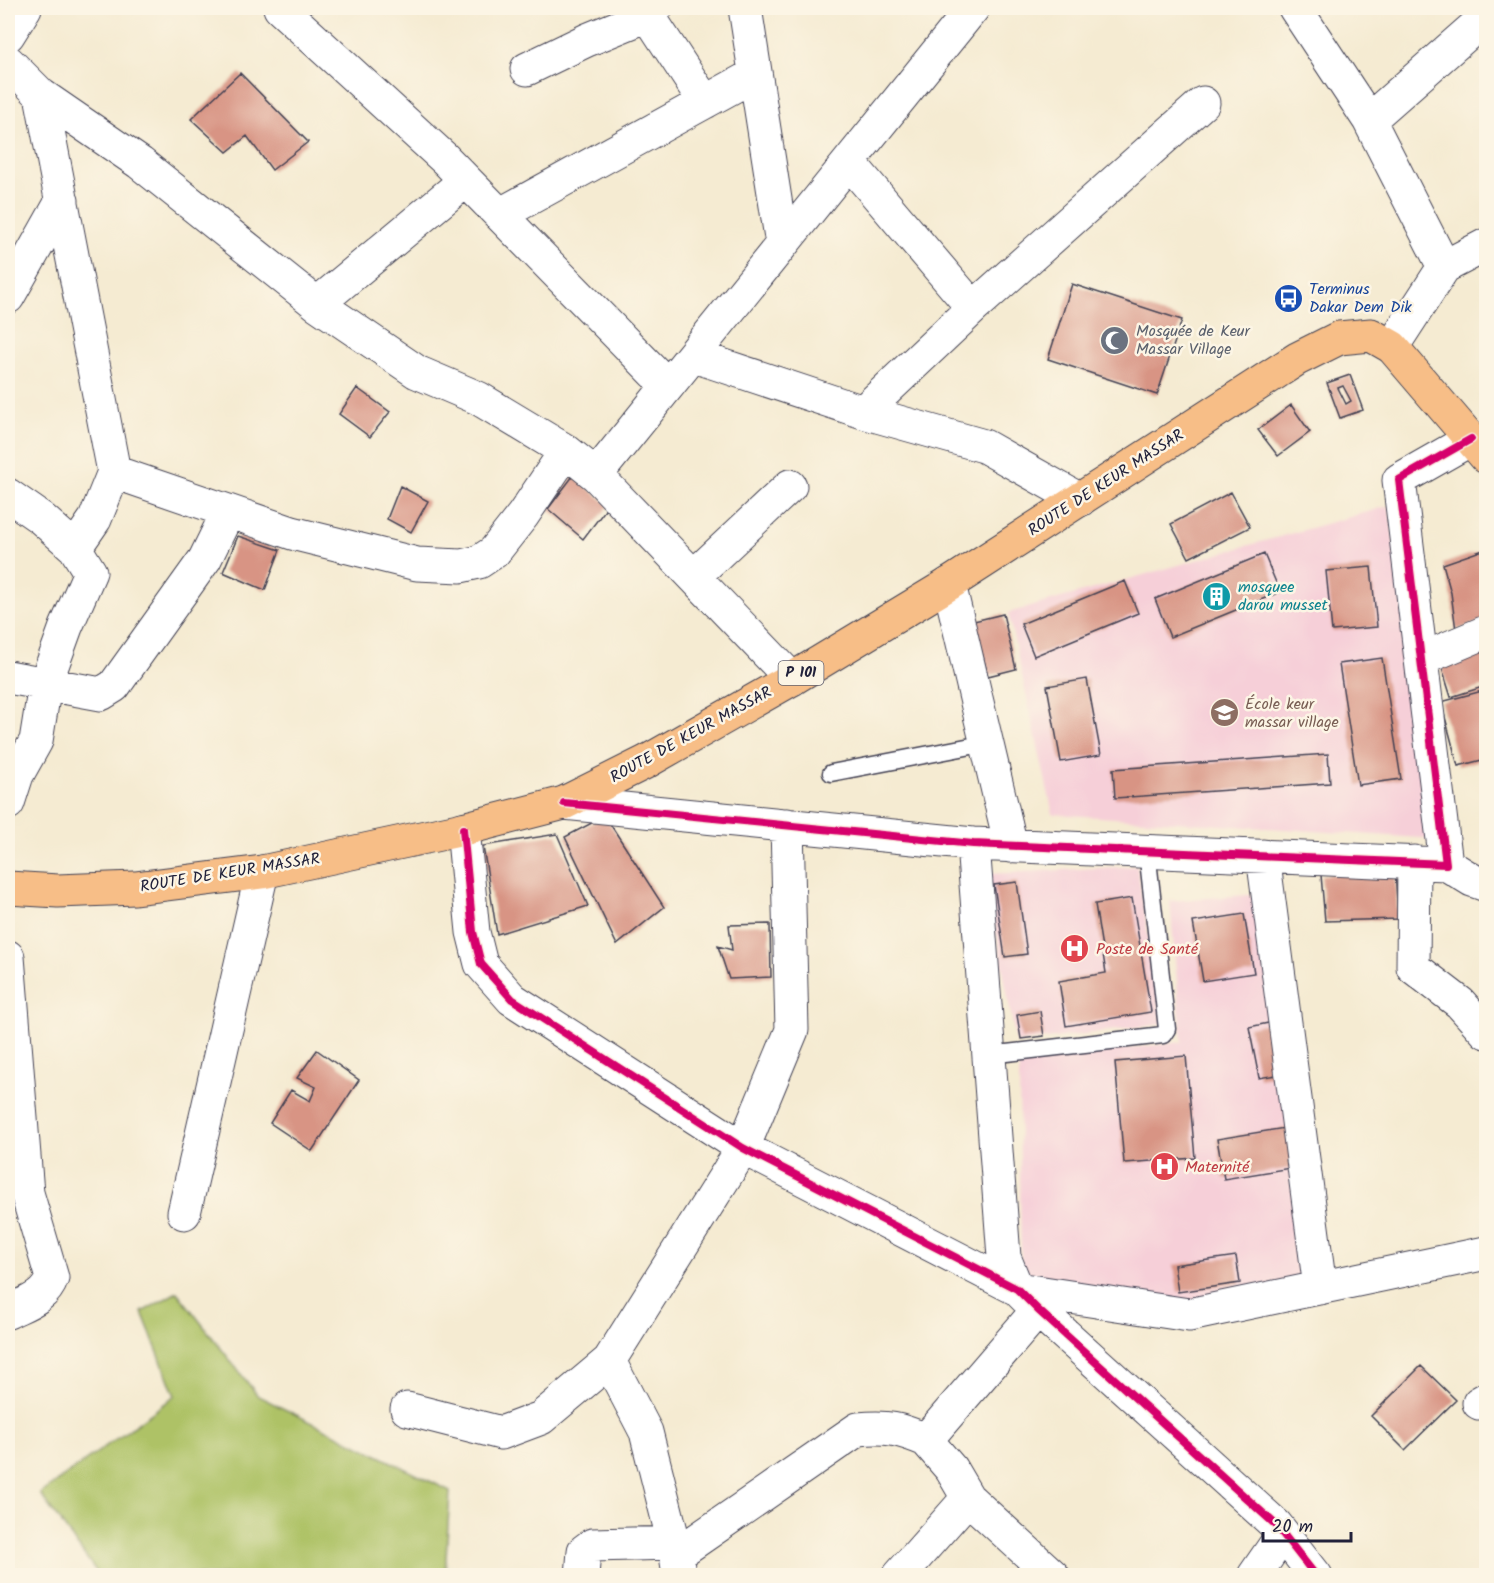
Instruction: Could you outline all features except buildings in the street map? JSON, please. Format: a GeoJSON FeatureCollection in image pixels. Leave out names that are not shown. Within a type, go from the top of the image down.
{"type":"FeatureCollection","features":[{"type":"Feature","properties":{"kind":"main road","name":"ROUTE DE KEUR MASSAR"},"geometry":{"type":"LineString","coordinates":[[8,888],[58,891],[135,888],[262,872],[463,829],[564,803],[646,762],[792,679],[950,584],[1297,359],[1339,338],[1371,335],[1392,347],[1479,448]]}},
{"type":"Feature","properties":{"kind":"street"},"geometry":{"type":"LineString","coordinates":[[8,35],[25,8]]}},
{"type":"Feature","properties":{"kind":"street"},"geometry":{"type":"LineString","coordinates":[[745,8],[782,244]]}},
{"type":"Feature","properties":{"kind":"street"},"geometry":{"type":"LineString","coordinates":[[596,475],[973,8]]}},
{"type":"Feature","properties":{"kind":"street"},"geometry":{"type":"LineString","coordinates":[[1295,8],[1369,120],[1444,267]]}},
{"type":"Feature","properties":{"kind":"street"},"geometry":{"type":"LineString","coordinates":[[527,69],[652,11],[705,102]]}},
{"type":"Feature","properties":{"kind":"street"},"geometry":{"type":"LineString","coordinates":[[298,12],[445,159],[465,182],[501,214],[668,386]]}},
{"type":"Feature","properties":{"kind":"street"},"geometry":{"type":"LineString","coordinates":[[1369,120],[1486,17]]}},
{"type":"Feature","properties":{"kind":"street"},"geometry":{"type":"LineString","coordinates":[[8,62],[41,95],[140,163],[317,304],[417,372],[478,398],[566,451],[596,475],[792,679]]}},
{"type":"Feature","properties":{"kind":"street"},"geometry":{"type":"LineString","coordinates":[[501,214],[754,75]]}},
{"type":"Feature","properties":{"kind":"street"},"geometry":{"type":"LineString","coordinates":[[41,95],[114,472],[95,519],[75,548]]}},
{"type":"Feature","properties":{"kind":"street"},"geometry":{"type":"LineString","coordinates":[[863,412],[973,308],[1203,103]]}},
{"type":"Feature","properties":{"kind":"street"},"geometry":{"type":"LineString","coordinates":[[849,162],[973,308]]}},
{"type":"Feature","properties":{"kind":"street"},"geometry":{"type":"LineString","coordinates":[[317,304],[465,182]]}},
{"type":"Feature","properties":{"kind":"street"},"geometry":{"type":"LineString","coordinates":[[8,297],[62,201]]}},
{"type":"Feature","properties":{"kind":"street"},"geometry":{"type":"LineString","coordinates":[[1392,347],[1444,267],[1486,245]]}},
{"type":"Feature","properties":{"kind":"street"},"geometry":{"type":"LineString","coordinates":[[694,356],[863,412],[984,446],[1080,500]]}},
{"type":"Feature","properties":{"kind":"street"},"geometry":{"type":"LineString","coordinates":[[1446,864],[1399,480],[1479,448]]}},
{"type":"Feature","properties":{"kind":"street"},"geometry":{"type":"LineString","coordinates":[[114,472],[292,533],[417,564],[461,566],[479,562],[494,552],[523,515],[566,451]]}},
{"type":"Feature","properties":{"kind":"street"},"geometry":{"type":"LineString","coordinates":[[694,576],[790,486]]}},
{"type":"Feature","properties":{"kind":"street"},"geometry":{"type":"LineString","coordinates":[[8,495],[41,518],[75,548],[90,572],[66,627],[45,685],[36,741],[17,774],[8,803]]}},
{"type":"Feature","properties":{"kind":"street"},"geometry":{"type":"LineString","coordinates":[[8,677],[101,694],[114,686],[205,559],[228,512]]}},
{"type":"Feature","properties":{"kind":"street"},"geometry":{"type":"LineString","coordinates":[[950,584],[1011,846]]}},
{"type":"Feature","properties":{"kind":"street"},"geometry":{"type":"LineString","coordinates":[[1422,659],[1486,632]]}},
{"type":"Feature","properties":{"kind":"street"},"geometry":{"type":"LineString","coordinates":[[564,803],[973,844],[1446,864],[1472,880],[1486,885]]}},
{"type":"Feature","properties":{"kind":"street"},"geometry":{"type":"LineString","coordinates":[[407,1409],[501,1433],[542,1418],[609,1361],[743,1148],[792,1030],[787,825]]}},
{"type":"Feature","properties":{"kind":"street"},"geometry":{"type":"LineString","coordinates":[[463,829],[473,932],[481,964],[512,999],[743,1148],[1028,1300],[1276,1525],[1316,1575]]}},
{"type":"Feature","properties":{"kind":"street"},"geometry":{"type":"LineString","coordinates":[[973,844],[1004,1257],[1028,1300]]}},
{"type":"Feature","properties":{"kind":"street"},"geometry":{"type":"LineString","coordinates":[[1263,856],[1320,1288]]}},
{"type":"Feature","properties":{"kind":"street"},"geometry":{"type":"LineString","coordinates":[[1414,862],[1413,967],[1460,1003],[1486,1032]]}},
{"type":"Feature","properties":{"kind":"street"},"geometry":{"type":"LineString","coordinates":[[184,1213],[262,872]]}},
{"type":"Feature","properties":{"kind":"street"},"geometry":{"type":"LineString","coordinates":[[8,957],[27,1192],[52,1278],[49,1287],[43,1293],[8,1311]]}},
{"type":"Feature","properties":{"kind":"street"},"geometry":{"type":"LineString","coordinates":[[1028,1300],[1189,1315],[1486,1253]]}},
{"type":"Feature","properties":{"kind":"street"},"geometry":{"type":"LineString","coordinates":[[926,1440],[1028,1300]]}},
{"type":"Feature","properties":{"kind":"street"},"geometry":{"type":"LineString","coordinates":[[609,1361],[646,1432],[677,1557]]}},
{"type":"Feature","properties":{"kind":"street"},"geometry":{"type":"LineString","coordinates":[[582,1575],[584,1551],[592,1545],[677,1557],[858,1429],[878,1427],[896,1428],[926,1440],[951,1469],[968,1498],[1053,1575]]}},
{"type":"Feature","properties":{"kind":"street"},"geometry":{"type":"LineString","coordinates":[[899,1575],[968,1498]]}},
{"type":"Feature","properties":{"kind":"street"},"geometry":{"type":"LineString","coordinates":[[1254,1575],[1283,1534]]}},
{"type":"Feature","properties":{"kind":"lane"},"geometry":{"type":"LineString","coordinates":[[831,773],[987,743]]}},
{"type":"Feature","properties":{"kind":"lane"},"geometry":{"type":"LineString","coordinates":[[989,1055],[1163,1035],[1167,1029],[1147,851]]}},
{"type":"Feature","properties":{"kind":"shaded area","name":"École keur massar village"},"geometry":{"type":"Polygon","coordinates":[[[1389,506],[1435,839],[1053,814],[1008,613],[1389,506]]]}},
{"type":"Feature","properties":{"kind":"shaded area","name":"Poste de Santé"},"geometry":{"type":"Polygon","coordinates":[[[1137,866],[1163,1024],[1016,1043],[986,874],[1137,866]]]}},
{"type":"Feature","properties":{"kind":"shaded area","name":"Maternité"},"geometry":{"type":"Polygon","coordinates":[[[1262,894],[1329,1292],[1176,1304],[1021,1273],[1019,1061],[1182,1042],[1170,901],[1262,894]]]}},
{"type":"Feature","properties":{"kind":"green space"},"geometry":{"type":"Polygon","coordinates":[[[177,1292],[258,1396],[450,1491],[445,1575],[99,1575],[40,1494],[175,1396],[142,1312],[177,1292]]]}},
{"type":"Feature","properties":{"kind":"cycle path"},"geometry":{"type":"LineString","coordinates":[[564,803],[973,844],[1446,864],[1399,480],[1471,439]]}},
{"type":"Feature","properties":{"kind":"cycle path"},"geometry":{"type":"LineString","coordinates":[[463,829],[473,932],[481,964],[512,999],[743,1148],[1017,1289],[1276,1525],[1316,1576]]}},
{"type":"Feature","properties":{"kind":"place","name":"Terminus Dakar Dem Dik"},"geometry":{"type":"Point","coordinates":[1288,298]}},
{"type":"Feature","properties":{"kind":"place","name":"Mosquée de Keur Massar Village"},"geometry":{"type":"Point","coordinates":[1115,340]}},
{"type":"Feature","properties":{"kind":"place","name":"mosquee darou musset"},"geometry":{"type":"Point","coordinates":[1217,596]}},
{"type":"Feature","properties":{"kind":"place","name":"École keur massar village"},"geometry":{"type":"Point","coordinates":[1224,713]}},
{"type":"Feature","properties":{"kind":"place","name":"Poste de Santé"},"geometry":{"type":"Point","coordinates":[1075,949]}},
{"type":"Feature","properties":{"kind":"place","name":"Maternité"},"geometry":{"type":"Point","coordinates":[1164,1167]}}]}
